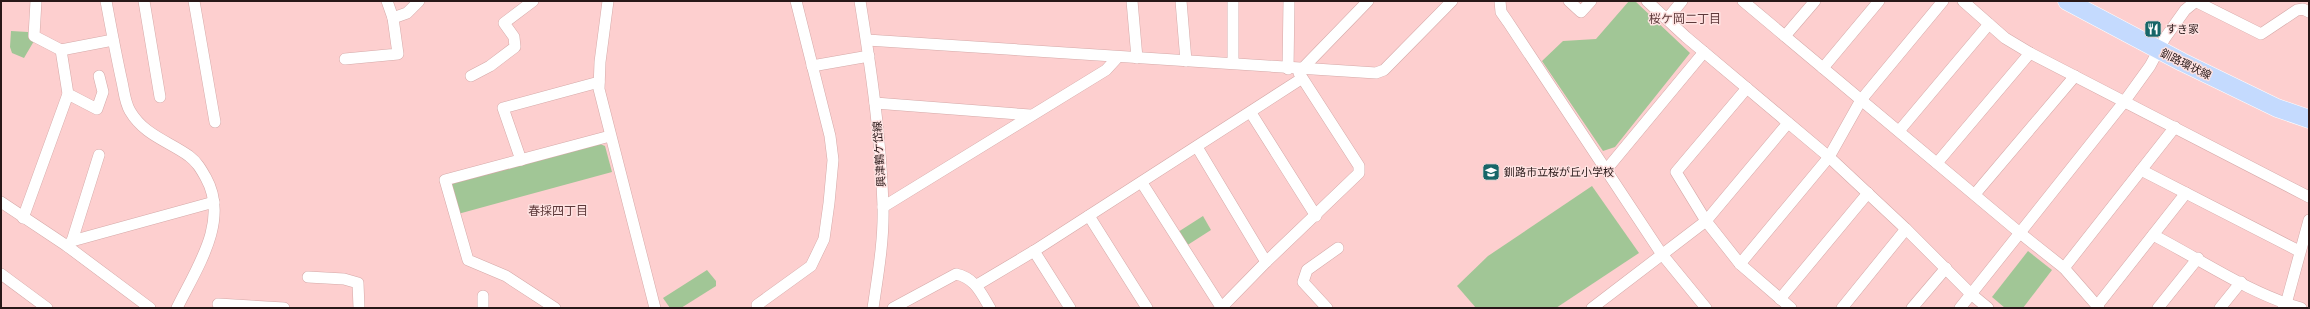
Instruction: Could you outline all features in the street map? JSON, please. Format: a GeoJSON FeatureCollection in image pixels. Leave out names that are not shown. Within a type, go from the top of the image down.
{"type":"FeatureCollection","features":[{"type":"Feature","properties":{"kind":"main road","name":"釧路環状線"},"geometry":{"type":"LineString","coordinates":[[2067,1],[2159,50],[2276,108],[2309,119]]}},
{"type":"Feature","properties":{"kind":"street"},"geometry":{"type":"LineString","coordinates":[[36,1],[34,36],[61,50],[113,40]]}},
{"type":"Feature","properties":{"kind":"street"},"geometry":{"type":"LineString","coordinates":[[106,1],[113,40],[129,110],[145,130],[189,156],[200,167],[208,183],[214,202],[215,214],[210,239],[177,308]]}},
{"type":"Feature","properties":{"kind":"street"},"geometry":{"type":"LineString","coordinates":[[144,1],[160,97]]}},
{"type":"Feature","properties":{"kind":"street"},"geometry":{"type":"LineString","coordinates":[[194,1],[215,122]]}},
{"type":"Feature","properties":{"kind":"street"},"geometry":{"type":"LineString","coordinates":[[345,59],[398,54],[393,18],[387,1]]}},
{"type":"Feature","properties":{"kind":"street"},"geometry":{"type":"LineString","coordinates":[[393,18],[407,13],[419,1]]}},
{"type":"Feature","properties":{"kind":"street"},"geometry":{"type":"LineString","coordinates":[[471,76],[490,66],[514,47],[514,37],[504,23],[533,1]]}},
{"type":"Feature","properties":{"kind":"street"},"geometry":{"type":"LineString","coordinates":[[608,1],[599,82],[610,136],[655,308]]}},
{"type":"Feature","properties":{"kind":"street"},"geometry":{"type":"LineString","coordinates":[[759,308],[757,306],[811,266],[824,238],[833,160],[827,120],[796,1]]}},
{"type":"Feature","properties":{"kind":"street","name":"興津鶴ケ岱線"},"geometry":{"type":"LineString","coordinates":[[860,1],[876,103],[883,207],[879,273],[873,308]]}},
{"type":"Feature","properties":{"kind":"street"},"geometry":{"type":"LineString","coordinates":[[1132,1],[1137,58]]}},
{"type":"Feature","properties":{"kind":"street"},"geometry":{"type":"LineString","coordinates":[[1182,1],[1186,61]]}},
{"type":"Feature","properties":{"kind":"street"},"geometry":{"type":"LineString","coordinates":[[1233,1],[1233,63]]}},
{"type":"Feature","properties":{"kind":"street"},"geometry":{"type":"LineString","coordinates":[[1142,183],[1221,308],[1266,262],[1316,216],[1359,173],[1359,166],[1297,72],[1289,6],[1299,1]]}},
{"type":"Feature","properties":{"kind":"street"},"geometry":{"type":"LineString","coordinates":[[977,285],[1034,251],[1251,113],[1297,72],[1368,1]]}},
{"type":"Feature","properties":{"kind":"street"},"geometry":{"type":"LineString","coordinates":[[867,40],[1117,58],[1233,63],[1297,72],[1376,74],[1384,70],[1452,1]]}},
{"type":"Feature","properties":{"kind":"street"},"geometry":{"type":"LineString","coordinates":[[1500,1],[1501,12],[1661,253],[1704,307]]}},
{"type":"Feature","properties":{"kind":"street"},"geometry":{"type":"LineString","coordinates":[[1569,1],[1580,12],[1591,1]]}},
{"type":"Feature","properties":{"kind":"street"},"geometry":{"type":"LineString","coordinates":[[1647,1],[1704,52],[1829,157],[1906,229],[1971,294],[1988,308]]}},
{"type":"Feature","properties":{"kind":"street"},"geometry":{"type":"LineString","coordinates":[[1667,19],[1682,1]]}},
{"type":"Feature","properties":{"kind":"street"},"geometry":{"type":"LineString","coordinates":[[1785,36],[1815,1]]}},
{"type":"Feature","properties":{"kind":"street"},"geometry":{"type":"LineString","coordinates":[[1823,68],[1879,1]]}},
{"type":"Feature","properties":{"kind":"street"},"geometry":{"type":"LineString","coordinates":[[1740,264],[1829,157],[1861,100],[1943,1]]}},
{"type":"Feature","properties":{"kind":"street"},"geometry":{"type":"LineString","coordinates":[[1963,1],[2005,38],[2030,53],[2309,197]]}},
{"type":"Feature","properties":{"kind":"street"},"geometry":{"type":"LineString","coordinates":[[1960,308],[2124,102],[2150,66],[2165,38],[2185,10],[2196,1],[2261,34],[2297,10],[2303,9],[2309,12]]}},
{"type":"Feature","properties":{"kind":"street"},"geometry":{"type":"LineString","coordinates":[[1746,2],[1861,100],[2064,268],[2098,307],[2186,193]]}},
{"type":"Feature","properties":{"kind":"street"},"geometry":{"type":"LineString","coordinates":[[1899,131],[1989,24]]}},
{"type":"Feature","properties":{"kind":"street"},"geometry":{"type":"LineString","coordinates":[[23,218],[68,94],[61,50]]}},
{"type":"Feature","properties":{"kind":"street"},"geometry":{"type":"LineString","coordinates":[[1606,170],[1704,52]]}},
{"type":"Feature","properties":{"kind":"street"},"geometry":{"type":"LineString","coordinates":[[1937,163],[2030,53]]}},
{"type":"Feature","properties":{"kind":"street"},"geometry":{"type":"LineString","coordinates":[[812,66],[868,56]]}},
{"type":"Feature","properties":{"kind":"street"},"geometry":{"type":"LineString","coordinates":[[883,207],[1030,115],[1106,70],[1117,58]]}},
{"type":"Feature","properties":{"kind":"street"},"geometry":{"type":"LineString","coordinates":[[68,94],[97,108],[104,92],[99,76]]}},
{"type":"Feature","properties":{"kind":"street"},"geometry":{"type":"LineString","coordinates":[[1975,194],[2075,76]]}},
{"type":"Feature","properties":{"kind":"street"},"geometry":{"type":"LineString","coordinates":[[521,160],[503,108],[599,82]]}},
{"type":"Feature","properties":{"kind":"street"},"geometry":{"type":"LineString","coordinates":[[1746,88],[1676,172],[1706,221],[1740,264],[1791,308]]}},
{"type":"Feature","properties":{"kind":"street"},"geometry":{"type":"LineString","coordinates":[[876,103],[1030,115]]}},
{"type":"Feature","properties":{"kind":"street"},"geometry":{"type":"LineString","coordinates":[[1251,113],[1316,216]]}},
{"type":"Feature","properties":{"kind":"street"},"geometry":{"type":"LineString","coordinates":[[1592,308],[1661,253],[1706,221],[1788,123]]}},
{"type":"Feature","properties":{"kind":"street"},"geometry":{"type":"LineString","coordinates":[[2064,268],[2175,127]]}},
{"type":"Feature","properties":{"kind":"street"},"geometry":{"type":"LineString","coordinates":[[555,308],[506,276],[468,260],[445,180],[610,136]]}},
{"type":"Feature","properties":{"kind":"street"},"geometry":{"type":"LineString","coordinates":[[1197,147],[1266,262]]}},
{"type":"Feature","properties":{"kind":"street"},"geometry":{"type":"LineString","coordinates":[[70,244],[98,155]]}},
{"type":"Feature","properties":{"kind":"street"},"geometry":{"type":"LineString","coordinates":[[2141,170],[2299,251]]}},
{"type":"Feature","properties":{"kind":"street"},"geometry":{"type":"LineString","coordinates":[[1780,299],[1868,193]]}},
{"type":"Feature","properties":{"kind":"street"},"geometry":{"type":"LineString","coordinates":[[1,202],[23,218],[70,244],[150,308]]}},
{"type":"Feature","properties":{"kind":"street"},"geometry":{"type":"LineString","coordinates":[[70,244],[214,202]]}},
{"type":"Feature","properties":{"kind":"street"},"geometry":{"type":"LineString","coordinates":[[1088,216],[1147,308]]}},
{"type":"Feature","properties":{"kind":"street"},"geometry":{"type":"LineString","coordinates":[[2284,306],[2309,220]]}},
{"type":"Feature","properties":{"kind":"street"},"geometry":{"type":"LineString","coordinates":[[1842,308],[1906,229]]}},
{"type":"Feature","properties":{"kind":"street"},"geometry":{"type":"LineString","coordinates":[[2153,235],[2198,258],[2284,306],[2301,308]]}},
{"type":"Feature","properties":{"kind":"street"},"geometry":{"type":"LineString","coordinates":[[1327,308],[1303,282],[1307,270],[1338,248]]}},
{"type":"Feature","properties":{"kind":"street"},"geometry":{"type":"LineString","coordinates":[[1034,251],[1070,308]]}},
{"type":"Feature","properties":{"kind":"street"},"geometry":{"type":"LineString","coordinates":[[2158,308],[2198,258]]}},
{"type":"Feature","properties":{"kind":"street"},"geometry":{"type":"LineString","coordinates":[[1912,308],[1946,268]]}},
{"type":"Feature","properties":{"kind":"street"},"geometry":{"type":"LineString","coordinates":[[1,274],[47,308]]}},
{"type":"Feature","properties":{"kind":"street"},"geometry":{"type":"LineString","coordinates":[[893,308],[956,274],[967,276],[977,285],[990,308]]}},
{"type":"Feature","properties":{"kind":"street"},"geometry":{"type":"LineString","coordinates":[[308,277],[344,279],[358,283],[359,308]]}},
{"type":"Feature","properties":{"kind":"street"},"geometry":{"type":"LineString","coordinates":[[2220,308],[2241,282]]}},
{"type":"Feature","properties":{"kind":"street"},"geometry":{"type":"LineString","coordinates":[[482,308],[483,296]]}},
{"type":"Feature","properties":{"kind":"street"},"geometry":{"type":"LineString","coordinates":[[218,304],[284,308]]}},
{"type":"Feature","properties":{"kind":"green space"},"geometry":{"type":"Polygon","coordinates":[[[1629,1],[1635,1],[1690,53],[1615,147],[1603,151],[1542,61],[1563,41],[1596,39],[1629,1]]]}},
{"type":"Feature","properties":{"kind":"green space"},"geometry":{"type":"Polygon","coordinates":[[[11,31],[28,32],[28,35],[34,41],[24,58],[12,53],[10,47],[11,31]]]}},
{"type":"Feature","properties":{"kind":"green space"},"geometry":{"type":"Polygon","coordinates":[[[600,144],[605,146],[612,172],[458,214],[451,188],[453,182],[600,144]]]}},
{"type":"Feature","properties":{"kind":"green space"},"geometry":{"type":"Polygon","coordinates":[[[1592,186],[1639,253],[1556,308],[1476,308],[1457,286],[1488,256],[1592,186]]]}},
{"type":"Feature","properties":{"kind":"green space"},"geometry":{"type":"Polygon","coordinates":[[[1203,216],[1211,230],[1186,246],[1178,232],[1203,216]]]}},
{"type":"Feature","properties":{"kind":"green space"},"geometry":{"type":"Polygon","coordinates":[[[2028,251],[2052,270],[2023,308],[2005,308],[1992,297],[2028,251]]]}},
{"type":"Feature","properties":{"kind":"green space"},"geometry":{"type":"Polygon","coordinates":[[[707,270],[716,281],[716,286],[681,308],[670,308],[663,298],[707,270]]]}},
{"type":"Feature","properties":{"kind":"place","name":"すき家"},"geometry":{"type":"Point","coordinates":[2153,29]}},
{"type":"Feature","properties":{"kind":"place","name":"釧路市立桜が丘小学校"},"geometry":{"type":"Point","coordinates":[1491,172]}},
{"type":"Feature","properties":{"kind":"district","name":"桜ケ岡二丁目"},"geometry":{"type":"Point","coordinates":[1685,19]}},
{"type":"Feature","properties":{"kind":"district","name":"春採四丁目"},"geometry":{"type":"Point","coordinates":[558,211]}}]}
